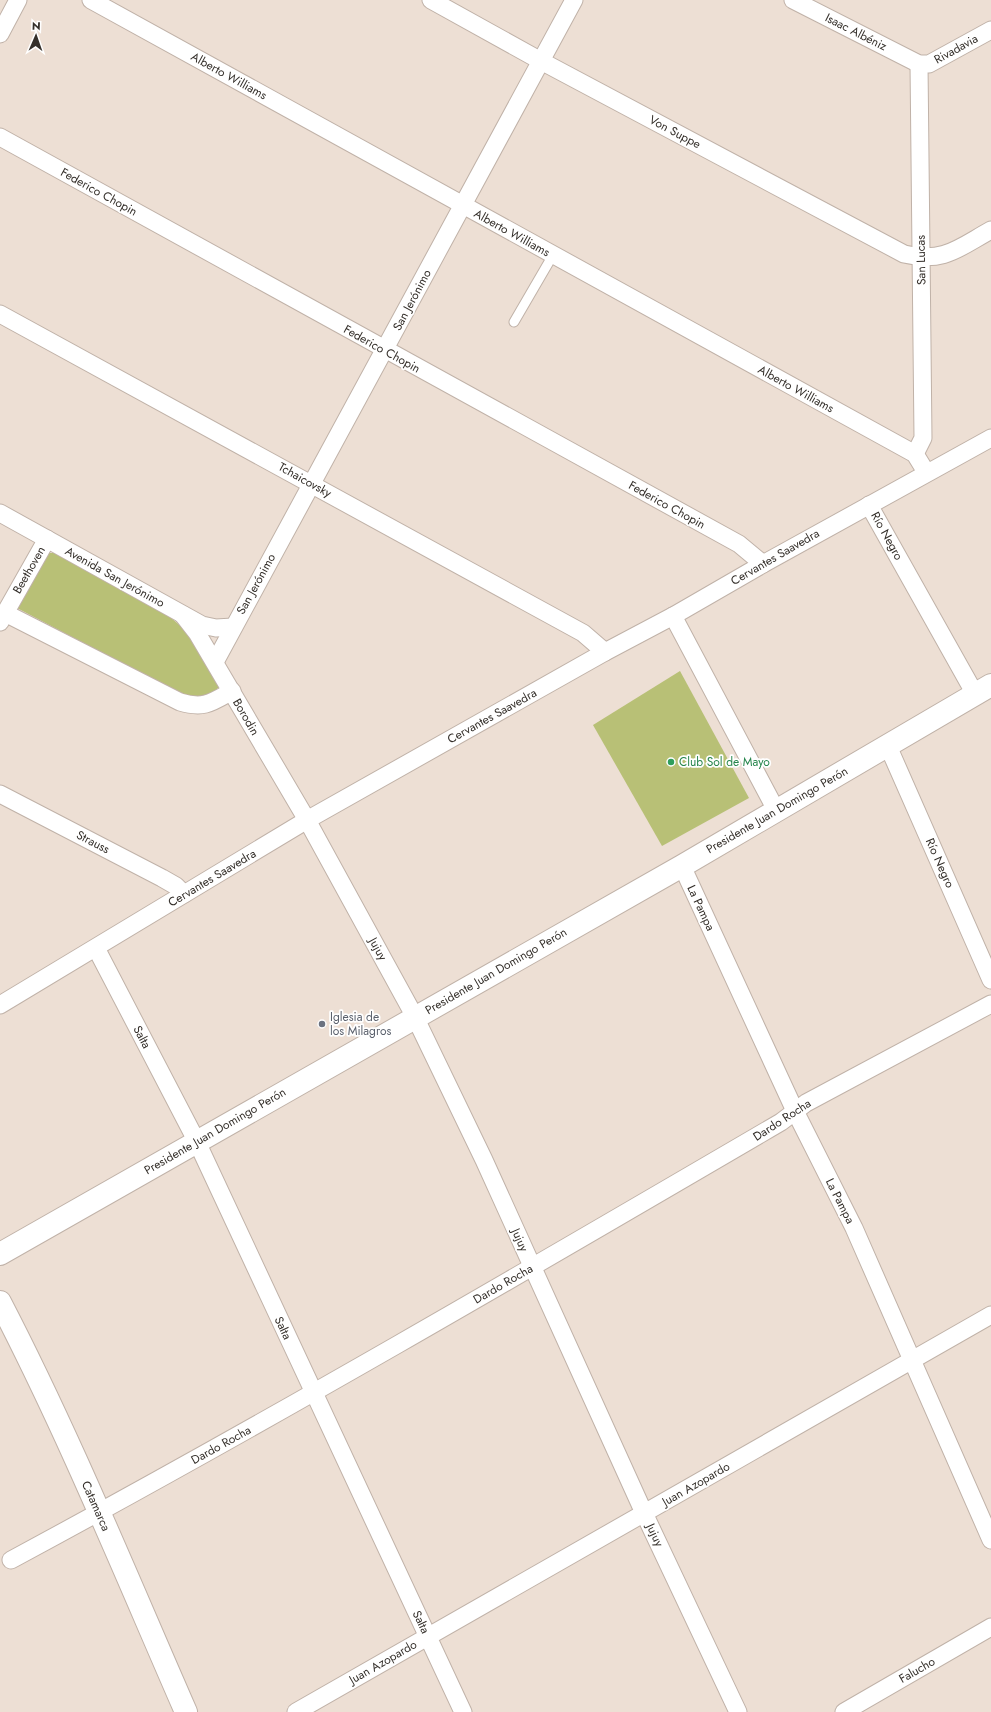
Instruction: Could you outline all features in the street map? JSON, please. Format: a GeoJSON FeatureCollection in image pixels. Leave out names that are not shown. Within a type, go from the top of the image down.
{"type":"FeatureCollection","features":[{"type":"Feature","properties":{"kind":"street"},"geometry":{"type":"LineString","coordinates":[[0,34],[18,0]]}},
{"type":"Feature","properties":{"kind":"street","name":"Alberto Williams"},"geometry":{"type":"LineString","coordinates":[[91,0],[915,454],[926,472]]}},
{"type":"Feature","properties":{"kind":"street","name":"Von Suppe"},"geometry":{"type":"LineString","coordinates":[[431,0],[541,61],[904,254],[921,258],[939,257],[951,253],[991,230]]}},
{"type":"Feature","properties":{"kind":"street","name":"San Jerónimo"},"geometry":{"type":"LineString","coordinates":[[215,662],[574,0]]}},
{"type":"Feature","properties":{"kind":"street","name":"Isaac Albéniz"},"geometry":{"type":"LineString","coordinates":[[793,0],[919,64]]}},
{"type":"Feature","properties":{"kind":"street","name":"Rivadavia"},"geometry":{"type":"LineString","coordinates":[[919,64],[929,64],[991,30]]}},
{"type":"Feature","properties":{"kind":"street","name":"San Lucas"},"geometry":{"type":"LineString","coordinates":[[915,454],[923,438],[919,64]]}},
{"type":"Feature","properties":{"kind":"street","name":"Federico Chopin"},"geometry":{"type":"LineString","coordinates":[[0,137],[739,544],[763,564]]}},
{"type":"Feature","properties":{"kind":"street","name":"Tchaicovsky"},"geometry":{"type":"LineString","coordinates":[[0,314],[584,633],[605,652]]}},
{"type":"Feature","properties":{"kind":"street","name":"Cervantes Saavedra"},"geometry":{"type":"LineString","coordinates":[[0,1005],[307,820],[605,652],[673,616],[926,472],[991,438]]}},
{"type":"Feature","properties":{"kind":"street","name":"Río Negro"},"geometry":{"type":"LineString","coordinates":[[869,505],[983,689]]}},
{"type":"Feature","properties":{"kind":"street","name":"Avenida San Jerónimo"},"geometry":{"type":"LineString","coordinates":[[0,513],[202,625],[216,628],[233,627]]}},
{"type":"Feature","properties":{"kind":"street","name":"Beethoven"},"geometry":{"type":"LineString","coordinates":[[3,617],[47,539]]}},
{"type":"Feature","properties":{"kind":"street","name":"Borodin"},"geometry":{"type":"LineString","coordinates":[[183,615],[197,633],[215,662],[307,820]]}},
{"type":"Feature","properties":{"kind":"street"},"geometry":{"type":"LineString","coordinates":[[673,616],[776,810]]}},
{"type":"Feature","properties":{"kind":"street"},"geometry":{"type":"LineString","coordinates":[[3,617],[191,706],[208,705],[232,691]]}},
{"type":"Feature","properties":{"kind":"street","name":"Presidente Juan Domingo Perón"},"geometry":{"type":"LineString","coordinates":[[0,1254],[682,866],[983,689]]}},
{"type":"Feature","properties":{"kind":"street","name":"Río Negro"},"geometry":{"type":"LineString","coordinates":[[888,746],[991,980]]}},
{"type":"Feature","properties":{"kind":"street","name":"Strauss"},"geometry":{"type":"LineString","coordinates":[[0,794],[162,878],[176,886],[184,894]]}},
{"type":"Feature","properties":{"kind":"street","name":"Jujuy"},"geometry":{"type":"LineString","coordinates":[[307,820],[415,1017],[484,1160],[644,1513],[738,1712]]}},
{"type":"Feature","properties":{"kind":"street","name":"La Pampa"},"geometry":{"type":"LineString","coordinates":[[682,866],[796,1111],[854,1228],[991,1540]]}},
{"type":"Feature","properties":{"kind":"street","name":"Salta"},"geometry":{"type":"LineString","coordinates":[[96,948],[197,1142],[463,1712]]}},
{"type":"Feature","properties":{"kind":"street","name":"Dardo Rocha"},"geometry":{"type":"LineString","coordinates":[[11,1560],[313,1393],[532,1268],[781,1122],[806,1103],[991,1004]]}},
{"type":"Feature","properties":{"kind":"street","name":"Catamarca"},"geometry":{"type":"LineString","coordinates":[[0,1302],[19,1338],[100,1512],[186,1712]]}},
{"type":"Feature","properties":{"kind":"street","name":"Juan Azopardo"},"geometry":{"type":"LineString","coordinates":[[296,1712],[991,1315]]}},
{"type":"Feature","properties":{"kind":"street","name":"Falucho"},"geometry":{"type":"LineString","coordinates":[[844,1712],[991,1627]]}},
{"type":"Feature","properties":{"kind":"lane"},"geometry":{"type":"LineString","coordinates":[[514,322],[553,255]]}},
{"type":"Feature","properties":{"kind":"green space"},"geometry":{"type":"Polygon","coordinates":[[[48,553],[54,553],[170,617],[183,628],[221,684],[209,697],[205,699],[184,696],[17,608],[48,553]]]}},
{"type":"Feature","properties":{"kind":"green space","name":"Club Sol de Mayo"},"geometry":{"type":"Polygon","coordinates":[[[680,671],[749,798],[662,846],[593,725],[680,671]]]}},
{"type":"Feature","properties":{"kind":"place","name":"Club Sol de Mayo"},"geometry":{"type":"Point","coordinates":[671,762]}},
{"type":"Feature","properties":{"kind":"place","name":"Iglesia de los Milagros"},"geometry":{"type":"Point","coordinates":[322,1024]}}]}
